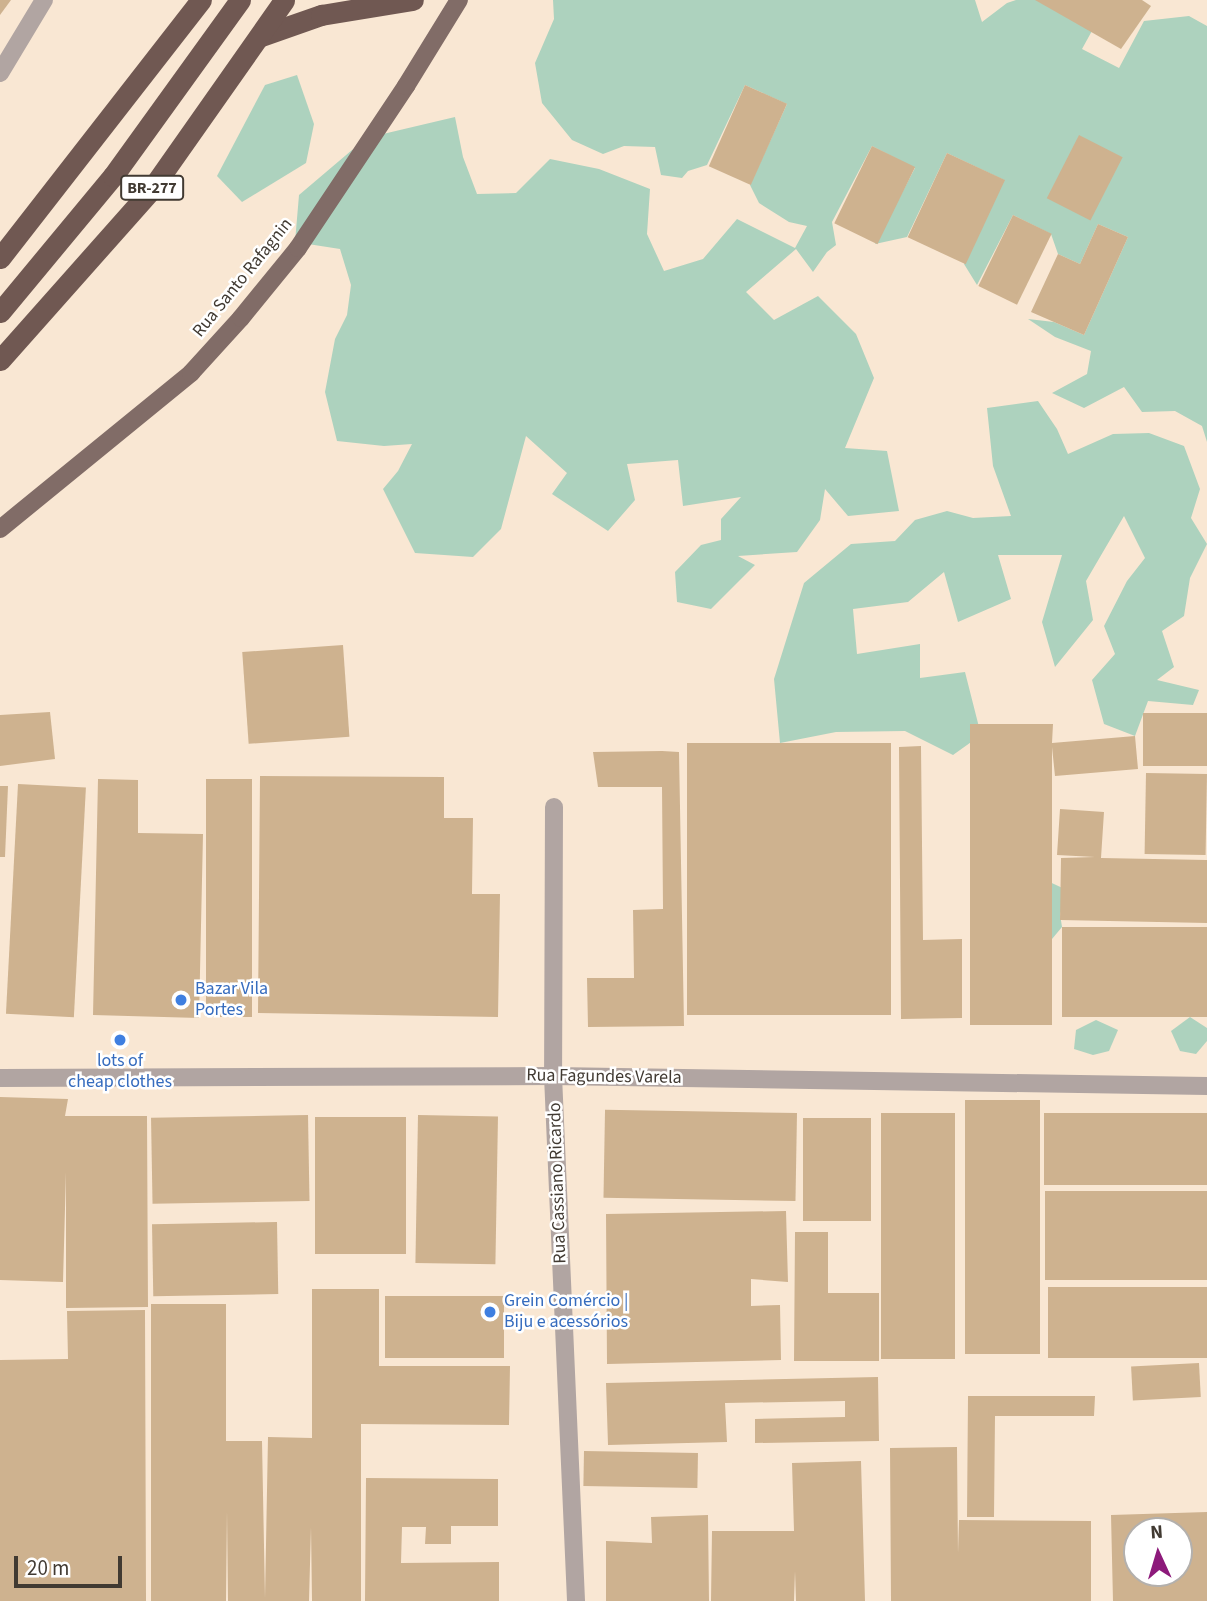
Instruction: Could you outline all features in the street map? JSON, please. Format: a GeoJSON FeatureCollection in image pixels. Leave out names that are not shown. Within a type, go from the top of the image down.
{"type":"FeatureCollection","features":[{"type":"Feature","properties":{"kind":"highway"},"geometry":{"type":"LineString","coordinates":[[0,258],[201,0]]}},
{"type":"Feature","properties":{"kind":"highway","name":"BR-277"},"geometry":{"type":"LineString","coordinates":[[0,312],[113,176],[240,0]]}},
{"type":"Feature","properties":{"kind":"highway","name":"BR-277"},"geometry":{"type":"LineString","coordinates":[[0,360],[150,191],[285,0]]}},
{"type":"Feature","properties":{"kind":"highway"},"geometry":{"type":"LineString","coordinates":[[261,36],[321,15],[413,0]]}},
{"type":"Feature","properties":{"kind":"main road","name":"Rua Santo Rafagnin"},"geometry":{"type":"LineString","coordinates":[[0,529],[191,373],[241,317],[298,248],[406,86],[459,0]]}},
{"type":"Feature","properties":{"kind":"street"},"geometry":{"type":"LineString","coordinates":[[0,73],[44,0]]}},
{"type":"Feature","properties":{"kind":"street","name":"Rua Cassiano Ricardo"},"geometry":{"type":"LineString","coordinates":[[554,807],[553,1076],[576,1601]]}},
{"type":"Feature","properties":{"kind":"street","name":"Rua Fagundes Varela"},"geometry":{"type":"LineString","coordinates":[[0,1078],[553,1076],[1207,1086]]}},
{"type":"Feature","properties":{"kind":"green space"},"geometry":{"type":"Polygon","coordinates":[[[553,0],[975,0],[982,22],[1007,3],[1016,0],[1101,0],[1104,9],[1082,49],[1119,68],[1144,21],[1189,16],[1207,26],[1207,442],[1202,426],[1175,411],[1142,412],[1124,387],[1084,408],[1052,393],[1087,374],[1091,351],[1055,337],[1028,319],[1054,322],[1084,335],[1128,237],[1098,224],[1080,264],[1058,254],[1051,234],[1013,215],[977,285],[964,264],[1004,180],[947,153],[907,237],[875,244],[915,168],[872,146],[832,222],[836,245],[827,252],[813,272],[796,249],[746,292],[774,320],[818,296],[856,334],[874,378],[845,448],[887,451],[899,511],[848,516],[825,489],[820,520],[797,552],[738,556],[755,565],[711,609],[677,602],[675,572],[701,545],[721,540],[721,519],[741,497],[683,506],[678,460],[627,464],[635,500],[608,531],[552,494],[567,473],[526,436],[501,529],[473,557],[415,553],[383,489],[398,471],[412,444],[384,446],[337,441],[325,392],[335,339],[347,315],[351,285],[340,249],[295,242],[299,195],[352,150],[383,134],[455,117],[463,157],[477,194],[516,193],[550,159],[599,169],[650,189],[647,234],[664,271],[703,259],[737,219],[795,248],[807,226],[789,222],[759,203],[750,185],[787,104],[745,85],[707,165],[688,171],[682,178],[661,175],[655,147],[624,146],[603,154],[572,140],[542,103],[535,63],[554,19],[553,0]]]}},
{"type":"Feature","properties":{"kind":"green space"},"geometry":{"type":"Polygon","coordinates":[[[297,75],[314,124],[306,163],[242,202],[217,176],[265,85],[297,75]]]}},
{"type":"Feature","properties":{"kind":"green space"},"geometry":{"type":"Polygon","coordinates":[[[1038,401],[1057,429],[1068,454],[1113,434],[1149,433],[1184,446],[1200,489],[1191,518],[1207,544],[1190,578],[1184,616],[1162,631],[1174,667],[1157,680],[1199,690],[1193,705],[1148,701],[1135,736],[1104,724],[1092,680],[1115,654],[1104,626],[1127,581],[1145,558],[1124,516],[1086,581],[1093,620],[1055,667],[1042,622],[1062,555],[998,555],[1011,599],[958,622],[944,572],[908,602],[853,609],[857,654],[920,644],[920,678],[965,672],[981,735],[953,755],[905,731],[836,732],[780,743],[774,679],[804,583],[851,544],[895,541],[915,520],[947,511],[973,518],[1011,516],[993,466],[987,408],[1038,401]]]}},
{"type":"Feature","properties":{"kind":"green space"},"geometry":{"type":"Polygon","coordinates":[[[1041,878],[1069,891],[1060,914],[1062,927],[1052,939],[1038,932],[1041,878]]]}},
{"type":"Feature","properties":{"kind":"green space"},"geometry":{"type":"Polygon","coordinates":[[[1190,1017],[1207,1028],[1207,1041],[1196,1054],[1180,1051],[1171,1031],[1190,1017]]]}},
{"type":"Feature","properties":{"kind":"green space"},"geometry":{"type":"Polygon","coordinates":[[[1096,1020],[1118,1030],[1109,1051],[1093,1055],[1074,1049],[1076,1030],[1096,1020]]]}},
{"type":"Feature","properties":{"kind":"building"},"geometry":{"type":"Polygon","coordinates":[[[0,0],[11,0],[0,15],[0,0]]]}},
{"type":"Feature","properties":{"kind":"building"},"geometry":{"type":"Polygon","coordinates":[[[1035,0],[1142,0],[1151,6],[1121,49],[1035,0]]]}},
{"type":"Feature","properties":{"kind":"building"},"geometry":{"type":"Polygon","coordinates":[[[745,85],[787,104],[751,185],[709,166],[745,85]]]}},
{"type":"Feature","properties":{"kind":"building"},"geometry":{"type":"Polygon","coordinates":[[[1079,135],[1123,157],[1090,221],[1047,198],[1079,135]]]}},
{"type":"Feature","properties":{"kind":"building"},"geometry":{"type":"Polygon","coordinates":[[[872,146],[915,167],[877,244],[834,223],[872,146]]]}},
{"type":"Feature","properties":{"kind":"building"},"geometry":{"type":"Polygon","coordinates":[[[947,153],[1005,180],[966,264],[908,237],[947,153]]]}},
{"type":"Feature","properties":{"kind":"building"},"geometry":{"type":"Polygon","coordinates":[[[1013,215],[1052,234],[1017,305],[978,286],[1013,215]]]}},
{"type":"Feature","properties":{"kind":"building"},"geometry":{"type":"Polygon","coordinates":[[[1098,224],[1128,237],[1084,335],[1031,312],[1058,254],[1080,264],[1098,224]]]}},
{"type":"Feature","properties":{"kind":"building"},"geometry":{"type":"Polygon","coordinates":[[[343,645],[349,737],[249,744],[242,652],[343,645]]]}},
{"type":"Feature","properties":{"kind":"building"},"geometry":{"type":"Polygon","coordinates":[[[50,712],[55,759],[0,766],[0,715],[50,712]]]}},
{"type":"Feature","properties":{"kind":"building"},"geometry":{"type":"Polygon","coordinates":[[[1143,713],[1207,713],[1207,766],[1143,766],[1143,713]]]}},
{"type":"Feature","properties":{"kind":"building"},"geometry":{"type":"Polygon","coordinates":[[[970,724],[1053,724],[1052,743],[1135,736],[1138,769],[1055,776],[1052,747],[1052,1025],[970,1025],[970,724]]]}},
{"type":"Feature","properties":{"kind":"building"},"geometry":{"type":"Polygon","coordinates":[[[687,743],[891,743],[891,1015],[687,1015],[687,743]]]}},
{"type":"Feature","properties":{"kind":"building"},"geometry":{"type":"Polygon","coordinates":[[[921,746],[923,940],[962,939],[962,1018],[901,1019],[899,747],[921,746]]]}},
{"type":"Feature","properties":{"kind":"building"},"geometry":{"type":"Polygon","coordinates":[[[593,752],[679,752],[684,1026],[588,1027],[587,978],[634,978],[633,910],[663,909],[662,787],[598,787],[593,752]]]}},
{"type":"Feature","properties":{"kind":"building"},"geometry":{"type":"Polygon","coordinates":[[[1146,773],[1207,774],[1206,855],[1145,854],[1146,773]]]}},
{"type":"Feature","properties":{"kind":"building"},"geometry":{"type":"Polygon","coordinates":[[[260,776],[444,777],[444,818],[473,818],[472,894],[500,894],[498,1017],[258,1013],[260,776]]]}},
{"type":"Feature","properties":{"kind":"building"},"geometry":{"type":"Polygon","coordinates":[[[98,779],[138,780],[138,833],[203,834],[199,1018],[93,1015],[98,779]]]}},
{"type":"Feature","properties":{"kind":"building"},"geometry":{"type":"Polygon","coordinates":[[[206,779],[252,779],[252,1017],[206,1017],[206,779]]]}},
{"type":"Feature","properties":{"kind":"building"},"geometry":{"type":"Polygon","coordinates":[[[18,784],[86,788],[74,1017],[6,1014],[18,784]]]}},
{"type":"Feature","properties":{"kind":"building"},"geometry":{"type":"Polygon","coordinates":[[[0,786],[8,786],[5,857],[0,857],[0,786]]]}},
{"type":"Feature","properties":{"kind":"building"},"geometry":{"type":"Polygon","coordinates":[[[1060,809],[1104,812],[1101,858],[1207,860],[1207,923],[1060,920],[1061,858],[1095,857],[1057,855],[1060,809]]]}},
{"type":"Feature","properties":{"kind":"building"},"geometry":{"type":"Polygon","coordinates":[[[1062,927],[1207,927],[1207,1017],[1062,1017],[1062,927]]]}},
{"type":"Feature","properties":{"kind":"building"},"geometry":{"type":"Polygon","coordinates":[[[0,1097],[68,1099],[65,1116],[147,1116],[148,1307],[66,1308],[66,1172],[63,1282],[0,1280],[0,1097]]]}},
{"type":"Feature","properties":{"kind":"building"},"geometry":{"type":"Polygon","coordinates":[[[965,1100],[1040,1100],[1040,1354],[965,1354],[965,1100]]]}},
{"type":"Feature","properties":{"kind":"building"},"geometry":{"type":"Polygon","coordinates":[[[605,1110],[797,1113],[795,1201],[603,1198],[605,1110]]]}},
{"type":"Feature","properties":{"kind":"building"},"geometry":{"type":"Polygon","coordinates":[[[881,1113],[955,1113],[955,1359],[881,1359],[881,1113]]]}},
{"type":"Feature","properties":{"kind":"building"},"geometry":{"type":"Polygon","coordinates":[[[1044,1113],[1207,1113],[1207,1185],[1044,1185],[1044,1113]]]}},
{"type":"Feature","properties":{"kind":"building"},"geometry":{"type":"Polygon","coordinates":[[[308,1115],[310,1201],[153,1204],[151,1118],[308,1115]]]}},
{"type":"Feature","properties":{"kind":"building"},"geometry":{"type":"Polygon","coordinates":[[[418,1115],[498,1116],[495,1264],[415,1263],[418,1115]]]}},
{"type":"Feature","properties":{"kind":"building"},"geometry":{"type":"Polygon","coordinates":[[[315,1117],[406,1117],[406,1254],[315,1254],[315,1117]]]}},
{"type":"Feature","properties":{"kind":"building"},"geometry":{"type":"Polygon","coordinates":[[[803,1118],[871,1118],[871,1221],[803,1221],[803,1118]]]}},
{"type":"Feature","properties":{"kind":"building"},"geometry":{"type":"Polygon","coordinates":[[[1045,1191],[1207,1191],[1207,1280],[1045,1280],[1045,1191]]]}},
{"type":"Feature","properties":{"kind":"building"},"geometry":{"type":"Polygon","coordinates":[[[786,1211],[788,1282],[751,1279],[751,1306],[780,1305],[781,1360],[607,1364],[606,1214],[786,1211]]]}},
{"type":"Feature","properties":{"kind":"building"},"geometry":{"type":"Polygon","coordinates":[[[277,1222],[278,1294],[153,1296],[152,1224],[277,1222]]]}},
{"type":"Feature","properties":{"kind":"building"},"geometry":{"type":"Polygon","coordinates":[[[795,1232],[828,1232],[828,1293],[879,1293],[879,1361],[794,1361],[795,1232]]]}},
{"type":"Feature","properties":{"kind":"building"},"geometry":{"type":"Polygon","coordinates":[[[1048,1287],[1207,1287],[1207,1358],[1048,1358],[1048,1287]]]}},
{"type":"Feature","properties":{"kind":"building"},"geometry":{"type":"Polygon","coordinates":[[[312,1289],[379,1289],[379,1366],[510,1366],[509,1425],[361,1424],[361,1601],[312,1601],[311,1527],[309,1601],[228,1601],[227,1511],[226,1601],[151,1601],[151,1304],[226,1304],[226,1441],[262,1441],[265,1598],[268,1437],[312,1438],[312,1289]]]}},
{"type":"Feature","properties":{"kind":"building"},"geometry":{"type":"Polygon","coordinates":[[[385,1296],[504,1296],[504,1358],[385,1358],[385,1296]]]}},
{"type":"Feature","properties":{"kind":"building"},"geometry":{"type":"Polygon","coordinates":[[[145,1310],[146,1601],[0,1601],[0,1360],[68,1359],[67,1311],[145,1310]]]}},
{"type":"Feature","properties":{"kind":"building"},"geometry":{"type":"Polygon","coordinates":[[[1199,1363],[1201,1397],[1133,1401],[1131,1367],[1199,1363]]]}},
{"type":"Feature","properties":{"kind":"building"},"geometry":{"type":"Polygon","coordinates":[[[878,1377],[879,1441],[755,1443],[755,1419],[845,1417],[845,1401],[725,1403],[727,1442],[608,1445],[606,1383],[878,1377]]]}},
{"type":"Feature","properties":{"kind":"building"},"geometry":{"type":"Polygon","coordinates":[[[968,1396],[1095,1396],[1094,1416],[995,1416],[994,1517],[967,1517],[968,1396]]]}},
{"type":"Feature","properties":{"kind":"building"},"geometry":{"type":"Polygon","coordinates":[[[957,1447],[958,1553],[959,1520],[1091,1521],[1091,1601],[891,1601],[890,1448],[957,1447]]]}},
{"type":"Feature","properties":{"kind":"building"},"geometry":{"type":"Polygon","coordinates":[[[584,1451],[698,1453],[697,1488],[583,1486],[584,1451]]]}},
{"type":"Feature","properties":{"kind":"building"},"geometry":{"type":"Polygon","coordinates":[[[861,1461],[865,1601],[796,1601],[795,1571],[794,1601],[711,1601],[712,1531],[794,1531],[792,1463],[861,1461]]]}},
{"type":"Feature","properties":{"kind":"building"},"geometry":{"type":"Polygon","coordinates":[[[366,1478],[498,1479],[498,1526],[451,1526],[451,1544],[425,1544],[426,1527],[402,1527],[401,1563],[499,1562],[499,1601],[365,1601],[366,1478]]]}},
{"type":"Feature","properties":{"kind":"building"},"geometry":{"type":"Polygon","coordinates":[[[1207,1512],[1207,1601],[1113,1601],[1111,1515],[1207,1512]]]}},
{"type":"Feature","properties":{"kind":"building"},"geometry":{"type":"Polygon","coordinates":[[[708,1515],[709,1601],[606,1601],[606,1541],[652,1543],[651,1517],[708,1515]]]}},
{"type":"Feature","properties":{"kind":"place","name":"Bazar Vila Portes"},"geometry":{"type":"Point","coordinates":[181,1000]}},
{"type":"Feature","properties":{"kind":"place","name":"lots of cheap clothes"},"geometry":{"type":"Point","coordinates":[120,1040]}},
{"type":"Feature","properties":{"kind":"place","name":"Grein Comércio | Biju e acessórios"},"geometry":{"type":"Point","coordinates":[490,1312]}}]}
